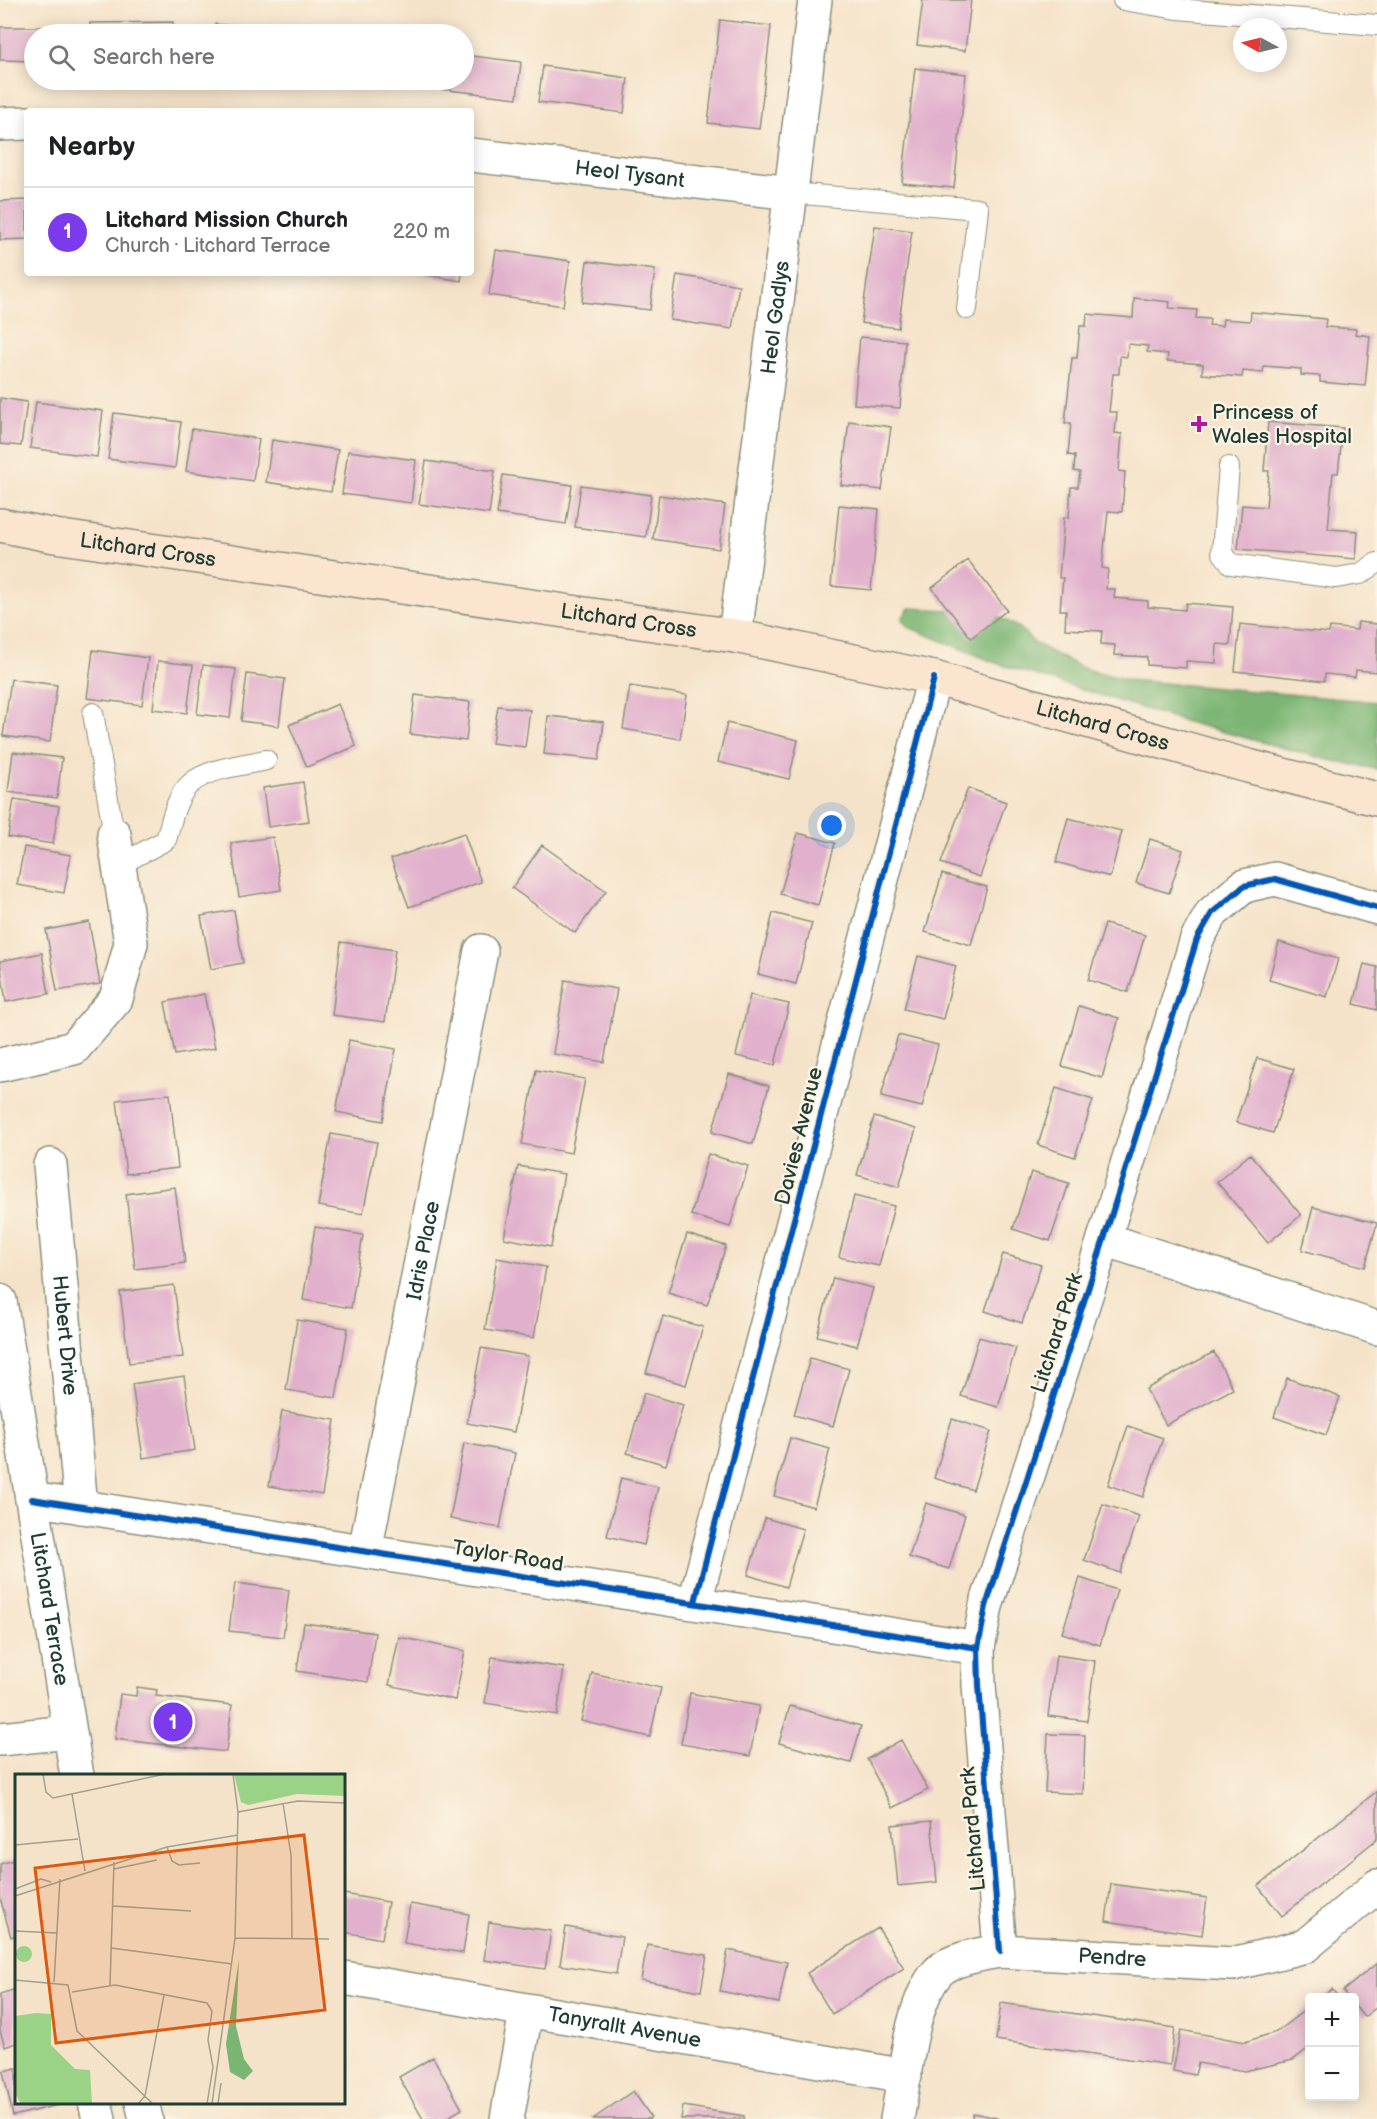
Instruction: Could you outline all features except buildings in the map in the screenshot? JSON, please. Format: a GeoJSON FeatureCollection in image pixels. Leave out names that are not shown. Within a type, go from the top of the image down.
{"type":"FeatureCollection","features":[{"type":"Feature","properties":{"kind":"main road","name":"Litchard Cross"},"geometry":{"type":"LineString","coordinates":[[0,525],[55,536],[735,636],[934,678],[1248,766],[1377,799]]}},
{"type":"Feature","properties":{"kind":"street","name":"Heol Gadlys"},"geometry":{"type":"LineString","coordinates":[[735,636],[816,0]]}},
{"type":"Feature","properties":{"kind":"street"},"geometry":{"type":"LineString","coordinates":[[0,124],[24,123]]}},
{"type":"Feature","properties":{"kind":"street","name":"Heol Tysant"},"geometry":{"type":"LineString","coordinates":[[474,156],[791,193]]}},
{"type":"Feature","properties":{"kind":"street","name":"Davies Avenue"},"geometry":{"type":"LineString","coordinates":[[695,1602],[934,678]]}},
{"type":"Feature","properties":{"kind":"street"},"geometry":{"type":"LineString","coordinates":[[0,1065],[74,1047],[116,999],[131,943],[117,850]]}},
{"type":"Feature","properties":{"kind":"street","name":"Litchard Park"},"geometry":{"type":"LineString","coordinates":[[1000,1952],[978,1648],[986,1606],[1104,1239],[1197,939],[1212,913],[1244,886],[1275,879],[1377,908]]}},
{"type":"Feature","properties":{"kind":"street","name":"Idris Place"},"geometry":{"type":"LineString","coordinates":[[366,1551],[481,951]]}},
{"type":"Feature","properties":{"kind":"street","name":"Hubert Drive"},"geometry":{"type":"LineString","coordinates":[[50,1165],[81,1507]]}},
{"type":"Feature","properties":{"kind":"street"},"geometry":{"type":"LineString","coordinates":[[1104,1239],[1377,1328]]}},
{"type":"Feature","properties":{"kind":"street","name":"Litchard Terrace"},"geometry":{"type":"LineString","coordinates":[[0,1301],[77,1774]]}},
{"type":"Feature","properties":{"kind":"street","name":"Taylor Road"},"geometry":{"type":"LineString","coordinates":[[32,1499],[978,1648]]}},
{"type":"Feature","properties":{"kind":"street"},"geometry":{"type":"LineString","coordinates":[[0,1739],[69,1732]]}},
{"type":"Feature","properties":{"kind":"street","name":"Pendre"},"geometry":{"type":"LineString","coordinates":[[897,2119],[916,2012],[939,1971],[971,1956],[1000,1952],[1233,1964],[1305,1946],[1377,1886]]}},
{"type":"Feature","properties":{"kind":"street","name":"Tanyrallt Avenue"},"geometry":{"type":"LineString","coordinates":[[345,1978],[526,2012],[905,2076]]}},
{"type":"Feature","properties":{"kind":"street"},"geometry":{"type":"LineString","coordinates":[[507,2119],[526,2012]]}},
{"type":"Feature","properties":{"kind":"street"},"geometry":{"type":"LineString","coordinates":[[95,2104],[99,2119]]}},
{"type":"Feature","properties":{"kind":"street"},"geometry":{"type":"LineString","coordinates":[[142,2104],[146,2119]]}},
{"type":"Feature","properties":{"kind":"lane"},"geometry":{"type":"LineString","coordinates":[[1124,0],[1177,9],[1377,25]]}},
{"type":"Feature","properties":{"kind":"lane"},"geometry":{"type":"LineString","coordinates":[[791,193],[978,208],[967,309]]}},
{"type":"Feature","properties":{"kind":"lane"},"geometry":{"type":"LineString","coordinates":[[1229,467],[1222,552],[1231,564],[1336,578],[1360,574],[1377,563]]}},
{"type":"Feature","properties":{"kind":"lane"},"geometry":{"type":"LineString","coordinates":[[93,713],[117,850],[166,840],[177,804],[189,784],[210,774],[266,760]]}},
{"type":"Feature","properties":{"kind":"green space"},"geometry":{"type":"Polygon","coordinates":[[[909,608],[968,611],[999,617],[1020,628],[1033,642],[1058,656],[1085,669],[1129,680],[1377,702],[1377,769],[1329,760],[1190,723],[996,663],[908,627],[902,619],[909,608]]]}},
{"type":"Feature","properties":{"kind":"cycle path"},"geometry":{"type":"LineString","coordinates":[[695,1602],[934,678]]}},
{"type":"Feature","properties":{"kind":"cycle path"},"geometry":{"type":"LineString","coordinates":[[1000,1951],[979,1685],[978,1648],[986,1606],[1104,1239],[1197,939],[1212,913],[1244,886],[1275,879],[1377,908]]}},
{"type":"Feature","properties":{"kind":"cycle path"},"geometry":{"type":"LineString","coordinates":[[32,1499],[978,1648]]}},
{"type":"Feature","properties":{"kind":"place","name":"Princess of Wales Hospital"},"geometry":{"type":"Point","coordinates":[1199,424]}},
{"type":"Feature","properties":{"kind":"place","name":"Litchard Mission Church"},"geometry":{"type":"Point","coordinates":[173,1722]}}]}
